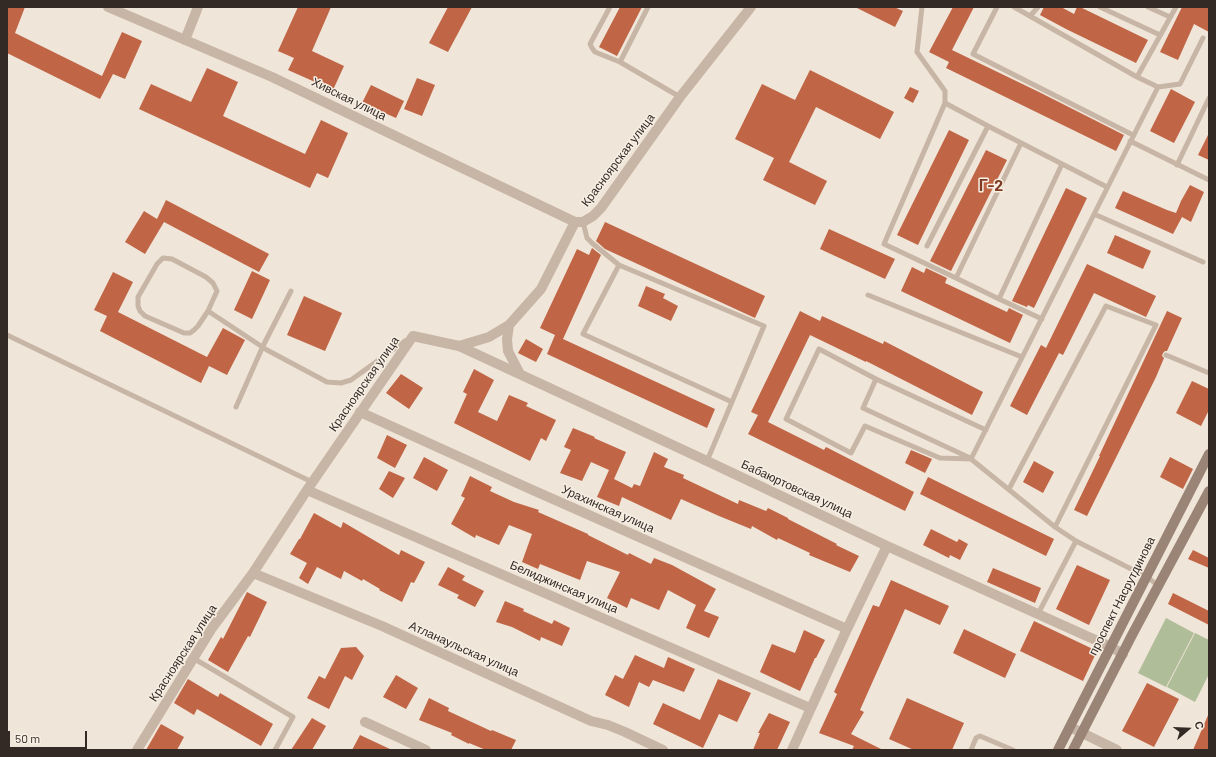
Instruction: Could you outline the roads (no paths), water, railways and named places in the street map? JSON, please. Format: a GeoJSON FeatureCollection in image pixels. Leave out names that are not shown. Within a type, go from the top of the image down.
{"type":"FeatureCollection","features":[{"type":"Feature","properties":{"kind":"main road","name":"проспект Насрутдинова"},"geometry":{"type":"LineString","coordinates":[[1058,750],[1209,454]]}},
{"type":"Feature","properties":{"kind":"main road"},"geometry":{"type":"LineString","coordinates":[[1073,750],[1209,491]]}},
{"type":"Feature","properties":{"kind":"street","name":"Хивская улица"},"geometry":{"type":"LineString","coordinates":[[108,7],[272,77],[579,222]]}},
{"type":"Feature","properties":{"kind":"street"},"geometry":{"type":"LineString","coordinates":[[185,40],[198,7]]}},
{"type":"Feature","properties":{"kind":"street","name":"Красноярская улица"},"geometry":{"type":"LineString","coordinates":[[137,750],[212,628],[254,573],[310,486],[413,336],[459,346],[489,337],[509,325],[541,288],[579,222],[593,216],[601,208],[680,97],[751,7]]}},
{"type":"Feature","properties":{"kind":"street"},"geometry":{"type":"LineString","coordinates":[[509,325],[507,339],[508,351],[520,374]]}},
{"type":"Feature","properties":{"kind":"street","name":"Бабаюртовская улица"},"geometry":{"type":"LineString","coordinates":[[459,346],[708,461],[887,546],[1111,647],[1123,654]]}},
{"type":"Feature","properties":{"kind":"street","name":"Урахинская улица"},"geometry":{"type":"LineString","coordinates":[[360,412],[847,629]]}},
{"type":"Feature","properties":{"kind":"street","name":"Белиджинская улица"},"geometry":{"type":"LineString","coordinates":[[310,486],[810,708]]}},
{"type":"Feature","properties":{"kind":"street"},"geometry":{"type":"LineString","coordinates":[[792,750],[810,708],[887,546]]}},
{"type":"Feature","properties":{"kind":"street","name":"Атланаульская улица"},"geometry":{"type":"LineString","coordinates":[[254,573],[382,626],[591,721],[608,725],[663,750]]}},
{"type":"Feature","properties":{"kind":"street"},"geometry":{"type":"LineString","coordinates":[[365,722],[426,750]]}},
{"type":"Feature","properties":{"kind":"street"},"geometry":{"type":"LineString","coordinates":[[1070,727],[1101,747],[1117,750]]}},
{"type":"Feature","properties":{"kind":"lane"},"geometry":{"type":"LineString","coordinates":[[610,7],[590,44],[595,52],[620,62],[680,97]]}},
{"type":"Feature","properties":{"kind":"lane"},"geometry":{"type":"LineString","coordinates":[[620,62],[648,7]]}},
{"type":"Feature","properties":{"kind":"lane"},"geometry":{"type":"LineString","coordinates":[[922,7],[917,52],[945,91],[945,103],[884,244],[1042,319]]}},
{"type":"Feature","properties":{"kind":"lane"},"geometry":{"type":"LineString","coordinates":[[997,7],[973,54],[1133,134]]}},
{"type":"Feature","properties":{"kind":"lane"},"geometry":{"type":"LineString","coordinates":[[1014,7],[1137,77],[1158,87],[1180,84],[1203,38]]}},
{"type":"Feature","properties":{"kind":"lane"},"geometry":{"type":"LineString","coordinates":[[1030,16],[1038,7]]}},
{"type":"Feature","properties":{"kind":"lane"},"geometry":{"type":"LineString","coordinates":[[1100,7],[1160,35]]}},
{"type":"Feature","properties":{"kind":"lane"},"geometry":{"type":"LineString","coordinates":[[1148,7],[1170,17]]}},
{"type":"Feature","properties":{"kind":"lane"},"geometry":{"type":"LineString","coordinates":[[1137,77],[1176,7]]}},
{"type":"Feature","properties":{"kind":"lane"},"geometry":{"type":"LineString","coordinates":[[971,459],[1133,134],[1158,87]]}},
{"type":"Feature","properties":{"kind":"lane"},"geometry":{"type":"LineString","coordinates":[[1177,164],[1209,98]]}},
{"type":"Feature","properties":{"kind":"lane"},"geometry":{"type":"LineString","coordinates":[[945,103],[1107,187]]}},
{"type":"Feature","properties":{"kind":"lane"},"geometry":{"type":"LineString","coordinates":[[927,246],[988,126]]}},
{"type":"Feature","properties":{"kind":"lane"},"geometry":{"type":"LineString","coordinates":[[1130,141],[1209,180]]}},
{"type":"Feature","properties":{"kind":"lane"},"geometry":{"type":"LineString","coordinates":[[956,278],[1021,143]]}},
{"type":"Feature","properties":{"kind":"lane"},"geometry":{"type":"LineString","coordinates":[[999,299],[1062,164]]}},
{"type":"Feature","properties":{"kind":"lane"},"geometry":{"type":"LineString","coordinates":[[1094,214],[1203,262]]}},
{"type":"Feature","properties":{"kind":"lane"},"geometry":{"type":"LineString","coordinates":[[579,222],[587,238],[619,265],[764,326],[708,461]]}},
{"type":"Feature","properties":{"kind":"lane"},"geometry":{"type":"LineString","coordinates":[[162,258],[172,259],[206,277],[213,283],[217,291],[208,311],[194,330],[190,333],[184,333],[145,316],[140,311],[138,306],[138,297],[162,258]]}},
{"type":"Feature","properties":{"kind":"lane"},"geometry":{"type":"LineString","coordinates":[[619,265],[583,334],[732,402]]}},
{"type":"Feature","properties":{"kind":"lane"},"geometry":{"type":"LineString","coordinates":[[236,407],[263,346],[291,291]]}},
{"type":"Feature","properties":{"kind":"lane"},"geometry":{"type":"LineString","coordinates":[[868,295],[1022,357]]}},
{"type":"Feature","properties":{"kind":"lane"},"geometry":{"type":"LineString","coordinates":[[1009,489],[1106,306],[1156,325],[1148,347],[1055,527]]}},
{"type":"Feature","properties":{"kind":"lane"},"geometry":{"type":"LineString","coordinates":[[208,311],[267,350],[327,382],[341,383],[351,380],[413,336]]}},
{"type":"Feature","properties":{"kind":"lane"},"geometry":{"type":"LineString","coordinates":[[7,336],[310,486]]}},
{"type":"Feature","properties":{"kind":"lane"},"geometry":{"type":"LineString","coordinates":[[971,459],[940,458],[865,426],[851,453],[786,419],[819,349],[876,379],[986,430]]}},
{"type":"Feature","properties":{"kind":"lane"},"geometry":{"type":"LineString","coordinates":[[1166,355],[1209,373]]}},
{"type":"Feature","properties":{"kind":"lane"},"geometry":{"type":"LineString","coordinates":[[876,379],[863,408],[971,459],[1055,527],[1076,541],[1147,577],[1159,586]]}},
{"type":"Feature","properties":{"kind":"lane"},"geometry":{"type":"LineString","coordinates":[[1038,614],[1076,541]]}},
{"type":"Feature","properties":{"kind":"lane"},"geometry":{"type":"LineString","coordinates":[[193,658],[293,717],[275,750]]}},
{"type":"Feature","properties":{"kind":"lane"},"geometry":{"type":"LineString","coordinates":[[971,750],[976,738],[980,736],[1013,750]]}},
{"type":"Feature","properties":{"kind":"district","name":"Г-2"},"geometry":{"type":"Point","coordinates":[991,186]}}]}
